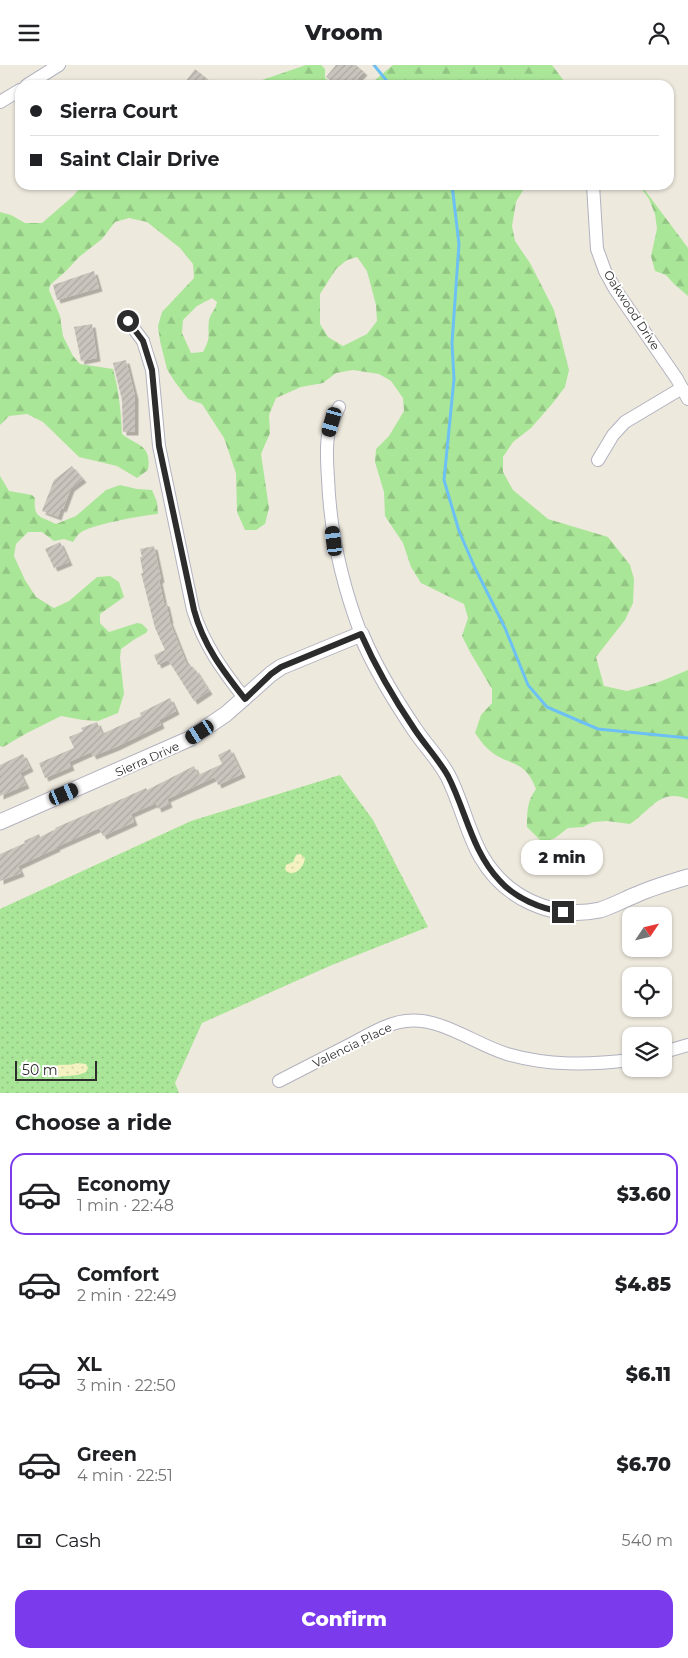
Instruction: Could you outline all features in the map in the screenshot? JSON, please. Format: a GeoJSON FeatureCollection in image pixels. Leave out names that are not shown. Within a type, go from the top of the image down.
{"type":"FeatureCollection","features":[{"type":"Feature","properties":{"kind":"street"},"geometry":{"type":"LineString","coordinates":[[35,80],[59,65]]}},
{"type":"Feature","properties":{"kind":"street"},"geometry":{"type":"LineString","coordinates":[[0,102],[15,93]]}},
{"type":"Feature","properties":{"kind":"street","name":"Oakwood Drive"},"geometry":{"type":"LineString","coordinates":[[593,190],[598,249],[605,271],[615,289],[685,393]]}},
{"type":"Feature","properties":{"kind":"street"},"geometry":{"type":"LineString","coordinates":[[128,321],[143,341],[152,370],[156,419],[163,467],[199,630],[214,658],[245,699]]}},
{"type":"Feature","properties":{"kind":"street"},"geometry":{"type":"LineString","coordinates":[[598,460],[613,435],[625,422],[685,393]]}},
{"type":"Feature","properties":{"kind":"street"},"geometry":{"type":"LineString","coordinates":[[340,407],[328,435],[329,504],[338,561],[361,634],[382,679],[448,777],[482,857],[494,875],[506,887],[541,907],[563,912],[580,913],[609,907],[659,885],[688,877]]}},
{"type":"Feature","properties":{"kind":"street","name":"Sierra Drive"},"geometry":{"type":"LineString","coordinates":[[0,822],[178,745],[211,725],[245,699],[281,667],[361,634]]}},
{"type":"Feature","properties":{"kind":"street","name":"Valencia Place"},"geometry":{"type":"LineString","coordinates":[[279,1081],[376,1031],[406,1021],[439,1025],[492,1049],[543,1062],[556,1064],[598,1064],[622,1061]]}},
{"type":"Feature","properties":{"kind":"street"},"geometry":{"type":"LineString","coordinates":[[672,1050],[688,1045]]}},
{"type":"Feature","properties":{"kind":"green space"},"geometry":{"type":"Polygon","coordinates":[[[306,65],[321,65],[325,69],[325,78],[328,80],[262,80],[306,65]]]}},
{"type":"Feature","properties":{"kind":"green space"},"geometry":{"type":"Polygon","coordinates":[[[393,65],[552,65],[563,80],[375,80],[393,65]]]}},
{"type":"Feature","properties":{"kind":"green space"},"geometry":{"type":"Polygon","coordinates":[[[78,190],[523,190],[516,202],[512,226],[515,241],[530,263],[554,310],[569,370],[565,387],[531,428],[513,442],[503,457],[503,472],[513,490],[548,519],[608,537],[630,565],[634,579],[633,603],[625,620],[596,657],[604,686],[627,691],[659,682],[688,670],[688,799],[678,796],[663,798],[630,824],[607,821],[593,822],[583,827],[568,828],[555,838],[543,843],[527,827],[529,802],[536,789],[531,779],[521,767],[495,755],[475,733],[481,715],[492,703],[492,689],[462,636],[468,618],[464,604],[421,583],[411,567],[403,543],[385,516],[384,492],[375,462],[376,449],[389,436],[404,411],[403,398],[391,381],[379,374],[353,370],[336,373],[323,383],[301,387],[276,398],[269,415],[270,433],[261,454],[269,508],[265,524],[256,530],[245,530],[237,512],[236,473],[224,438],[202,404],[188,399],[175,382],[167,369],[160,341],[158,326],[162,312],[194,278],[193,264],[180,248],[147,222],[129,218],[115,222],[102,239],[79,257],[50,285],[49,290],[60,316],[63,336],[73,356],[80,364],[113,369],[117,385],[122,434],[145,450],[149,461],[148,470],[137,478],[117,466],[79,457],[43,422],[27,414],[9,416],[0,425],[0,212],[11,215],[25,223],[42,223],[78,190]],[[357,257],[347,260],[336,269],[320,294],[320,324],[328,337],[343,346],[367,334],[377,321],[376,305],[367,271],[357,257]],[[212,298],[197,306],[183,320],[182,333],[191,353],[203,352],[209,336],[209,320],[217,302],[212,298]]]}},
{"type":"Feature","properties":{"kind":"green space"},"geometry":{"type":"Polygon","coordinates":[[[643,190],[645,190],[688,248],[688,296],[666,275],[655,271],[651,256],[657,229],[655,214],[649,199],[643,190]]]}},
{"type":"Feature","properties":{"kind":"green space"},"geometry":{"type":"Polygon","coordinates":[[[0,476],[9,491],[32,495],[35,498],[35,510],[39,516],[56,524],[76,516],[106,490],[120,485],[152,490],[157,502],[158,514],[130,518],[94,527],[80,533],[73,542],[64,539],[54,541],[42,532],[28,532],[16,544],[14,556],[25,580],[36,597],[54,608],[69,601],[97,577],[110,576],[119,582],[124,597],[100,614],[100,623],[109,632],[137,623],[142,624],[148,630],[121,649],[120,658],[124,694],[118,713],[98,721],[61,716],[3,747],[0,746],[0,476]]]}},
{"type":"Feature","properties":{"kind":"green space"},"geometry":{"type":"Polygon","coordinates":[[[340,775],[373,820],[428,927],[332,965],[202,1023],[175,1083],[179,1093],[0,1093],[0,909],[191,821],[340,775]]]}},
{"type":"Feature","properties":{"kind":"sand"},"geometry":{"type":"Polygon","coordinates":[[[300,854],[305,858],[301,867],[296,872],[287,872],[285,869],[286,865],[293,862],[296,855],[300,854]]]}},
{"type":"Feature","properties":{"kind":"sand"},"geometry":{"type":"Polygon","coordinates":[[[77,1063],[86,1064],[88,1068],[86,1072],[78,1075],[56,1077],[51,1073],[52,1068],[55,1066],[77,1063]]]}},
{"type":"Feature","properties":{"kind":"building"},"geometry":{"type":"Polygon","coordinates":[[[336,65],[356,65],[364,72],[357,79],[358,80],[330,80],[326,77],[336,65]]]}},
{"type":"Feature","properties":{"kind":"building"},"geometry":{"type":"Polygon","coordinates":[[[195,69],[209,80],[187,80],[195,69]]]}},
{"type":"Feature","properties":{"kind":"building"},"geometry":{"type":"Polygon","coordinates":[[[94,271],[99,288],[57,300],[53,285],[94,271]]]}},
{"type":"Feature","properties":{"kind":"building"},"geometry":{"type":"Polygon","coordinates":[[[92,324],[97,358],[81,361],[74,327],[92,324]]]}},
{"type":"Feature","properties":{"kind":"building"},"geometry":{"type":"Polygon","coordinates":[[[126,360],[135,396],[135,432],[123,432],[122,400],[113,363],[126,360]]]}},
{"type":"Feature","properties":{"kind":"building"},"geometry":{"type":"Polygon","coordinates":[[[72,466],[83,479],[71,488],[58,517],[42,511],[54,480],[72,466]]]}},
{"type":"Feature","properties":{"kind":"building"},"geometry":{"type":"Polygon","coordinates":[[[60,542],[69,562],[54,568],[45,549],[60,542]]]}},
{"type":"Feature","properties":{"kind":"building"},"geometry":{"type":"Polygon","coordinates":[[[154,546],[161,579],[159,580],[169,620],[187,665],[189,663],[195,669],[209,691],[194,701],[168,660],[158,665],[154,655],[165,650],[155,628],[141,573],[143,573],[140,549],[154,546]]]}},
{"type":"Feature","properties":{"kind":"building"},"geometry":{"type":"Polygon","coordinates":[[[170,698],[176,711],[159,720],[161,725],[116,747],[93,756],[91,752],[69,762],[71,767],[45,778],[39,763],[74,748],[69,737],[83,731],[81,728],[97,722],[102,734],[141,716],[140,713],[170,698]]]}},
{"type":"Feature","properties":{"kind":"building"},"geometry":{"type":"Polygon","coordinates":[[[230,749],[242,774],[218,785],[215,777],[167,799],[169,804],[158,809],[156,803],[131,814],[134,822],[103,836],[99,828],[56,847],[18,866],[21,873],[0,881],[0,854],[25,843],[24,841],[39,834],[40,837],[55,828],[146,788],[147,790],[194,766],[198,775],[222,764],[218,755],[230,749]]]}},
{"type":"Feature","properties":{"kind":"building"},"geometry":{"type":"Polygon","coordinates":[[[23,754],[30,768],[20,773],[26,785],[0,796],[0,765],[23,754]]]}},
{"type":"Feature","properties":{"kind":"waterway"},"geometry":{"type":"LineString","coordinates":[[374,65],[386,80]]}},
{"type":"Feature","properties":{"kind":"waterway"},"geometry":{"type":"LineString","coordinates":[[453,190],[459,244],[452,343],[454,379],[444,480],[459,531],[505,628],[528,685],[547,707],[598,729],[688,738]]}},
{"type":"Feature","properties":{"kind":"route"},"geometry":{"type":"LineString","coordinates":[[128,321],[143,341],[152,370],[159,446],[199,630],[208,649],[229,679],[245,699],[281,667],[361,634],[378,671],[414,729],[448,777],[472,837],[494,875],[506,887],[523,898],[541,907],[563,912]]}}]}
